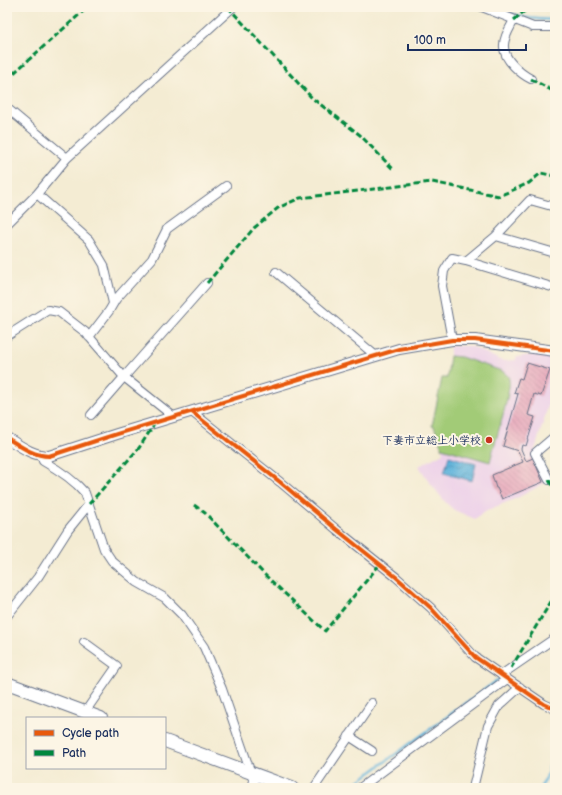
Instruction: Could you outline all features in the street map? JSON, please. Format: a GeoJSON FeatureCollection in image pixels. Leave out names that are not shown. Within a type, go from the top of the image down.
{"type":"FeatureCollection","features":[{"type":"Feature","properties":{"kind":"main road"},"geometry":{"type":"LineString","coordinates":[[7,684],[98,717]]}},
{"type":"Feature","properties":{"kind":"main road"},"geometry":{"type":"LineString","coordinates":[[166,741],[292,788]]}},
{"type":"Feature","properties":{"kind":"street"},"geometry":{"type":"LineString","coordinates":[[8,220],[37,194],[67,158],[233,7]]}},
{"type":"Feature","properties":{"kind":"street"},"geometry":{"type":"LineString","coordinates":[[482,7],[533,27],[555,28]]}},
{"type":"Feature","properties":{"kind":"street"},"geometry":{"type":"LineString","coordinates":[[514,20],[506,36],[504,47],[508,58],[524,75],[531,79]]}},
{"type":"Feature","properties":{"kind":"street"},"geometry":{"type":"LineString","coordinates":[[7,108],[67,158]]}},
{"type":"Feature","properties":{"kind":"street"},"geometry":{"type":"LineString","coordinates":[[89,337],[114,304],[152,259],[167,229],[226,186]]}},
{"type":"Feature","properties":{"kind":"street"},"geometry":{"type":"LineString","coordinates":[[37,194],[89,240],[104,265],[114,304]]}},
{"type":"Feature","properties":{"kind":"street"},"geometry":{"type":"LineString","coordinates":[[466,261],[496,236],[530,200],[555,207]]}},
{"type":"Feature","properties":{"kind":"street"},"geometry":{"type":"LineString","coordinates":[[496,236],[555,253]]}},
{"type":"Feature","properties":{"kind":"street"},"geometry":{"type":"LineString","coordinates":[[452,340],[442,286],[444,272],[452,258],[555,288]]}},
{"type":"Feature","properties":{"kind":"street"},"geometry":{"type":"LineString","coordinates":[[276,272],[376,356]]}},
{"type":"Feature","properties":{"kind":"street"},"geometry":{"type":"LineString","coordinates":[[91,415],[207,283]]}},
{"type":"Feature","properties":{"kind":"street"},"geometry":{"type":"LineString","coordinates":[[7,336],[48,310],[59,312],[85,332],[124,376],[174,417]]}},
{"type":"Feature","properties":{"kind":"street"},"geometry":{"type":"LineString","coordinates":[[7,438],[31,452],[42,456],[49,456],[399,349],[452,340],[475,340],[555,351]]}},
{"type":"Feature","properties":{"kind":"street"},"geometry":{"type":"LineString","coordinates":[[192,412],[396,577],[431,608],[475,657],[544,704],[555,709]]}},
{"type":"Feature","properties":{"kind":"street"},"geometry":{"type":"LineString","coordinates":[[549,480],[535,453],[555,436]]}},
{"type":"Feature","properties":{"kind":"street"},"geometry":{"type":"LineString","coordinates":[[42,456],[43,461],[80,487],[85,494],[104,549],[112,561],[137,582],[164,598],[182,615],[204,647],[222,689],[256,788]]}},
{"type":"Feature","properties":{"kind":"street"},"geometry":{"type":"LineString","coordinates":[[7,616],[38,577],[68,530],[89,504]]}},
{"type":"Feature","properties":{"kind":"street"},"geometry":{"type":"LineString","coordinates":[[360,788],[555,638]]}},
{"type":"Feature","properties":{"kind":"street"},"geometry":{"type":"LineString","coordinates":[[84,642],[117,666],[85,712]]}},
{"type":"Feature","properties":{"kind":"street"},"geometry":{"type":"LineString","coordinates":[[473,788],[488,726],[499,706],[520,688]]}},
{"type":"Feature","properties":{"kind":"street"},"geometry":{"type":"LineString","coordinates":[[314,788],[372,702]]}},
{"type":"Feature","properties":{"kind":"street"},"geometry":{"type":"LineString","coordinates":[[349,736],[372,752]]}},
{"type":"Feature","properties":{"kind":"shaded area","name":"下妻市立総上小学校"},"geometry":{"type":"Polygon","coordinates":[[[450,346],[471,346],[502,361],[516,360],[516,357],[539,354],[555,356],[555,382],[535,450],[547,482],[517,498],[485,511],[475,519],[454,510],[446,503],[419,466],[443,453],[437,431],[434,426],[432,426],[442,378],[447,378],[450,363],[450,346]]]}},
{"type":"Feature","properties":{"kind":"green space"},"geometry":{"type":"Polygon","coordinates":[[[450,356],[461,357],[502,371],[508,377],[508,395],[490,462],[442,448],[434,426],[432,426],[442,378],[447,378],[450,356]]]}},
{"type":"Feature","properties":{"kind":"water"},"geometry":{"type":"Polygon","coordinates":[[[449,456],[476,464],[472,481],[444,473],[449,456]]]}},
{"type":"Feature","properties":{"kind":"building"},"geometry":{"type":"Polygon","coordinates":[[[527,363],[550,370],[541,396],[534,394],[528,415],[535,417],[526,446],[522,445],[521,449],[526,461],[533,458],[543,482],[502,499],[496,488],[492,475],[523,462],[518,451],[503,446],[518,394],[514,393],[519,378],[522,379],[527,363]]]}},
{"type":"Feature","properties":{"kind":"waterway"},"geometry":{"type":"LineString","coordinates":[[497,7],[512,14],[525,17],[555,20]]}},
{"type":"Feature","properties":{"kind":"waterway"},"geometry":{"type":"LineString","coordinates":[[349,788],[502,677]]}},
{"type":"Feature","properties":{"kind":"waterway"},"geometry":{"type":"LineString","coordinates":[[540,788],[546,779],[555,744]]}},
{"type":"Feature","properties":{"kind":"marked path"},"geometry":{"type":"LineString","coordinates":[[7,79],[88,7]]}},
{"type":"Feature","properties":{"kind":"marked path"},"geometry":{"type":"LineString","coordinates":[[228,7],[312,98],[360,135],[394,170]]}},
{"type":"Feature","properties":{"kind":"marked path"},"geometry":{"type":"LineString","coordinates":[[514,20],[531,7]]}},
{"type":"Feature","properties":{"kind":"marked path"},"geometry":{"type":"LineString","coordinates":[[531,79],[555,92]]}},
{"type":"Feature","properties":{"kind":"marked path"},"geometry":{"type":"LineString","coordinates":[[207,283],[254,228],[278,208],[300,198],[432,182],[499,196],[529,183],[541,173],[555,176]]}},
{"type":"Feature","properties":{"kind":"marked path"},"geometry":{"type":"LineString","coordinates":[[89,504],[139,448],[155,423]]}},
{"type":"Feature","properties":{"kind":"marked path"},"geometry":{"type":"LineString","coordinates":[[549,480],[555,491]]}},
{"type":"Feature","properties":{"kind":"marked path"},"geometry":{"type":"LineString","coordinates":[[194,505],[205,513],[265,575],[325,631],[380,564]]}},
{"type":"Feature","properties":{"kind":"marked path"},"geometry":{"type":"LineString","coordinates":[[511,668],[555,595]]}},
{"type":"Feature","properties":{"kind":"cycle path"},"geometry":{"type":"LineString","coordinates":[[7,438],[32,452],[43,456],[49,456],[399,349],[452,340],[475,340],[555,351]]}},
{"type":"Feature","properties":{"kind":"cycle path"},"geometry":{"type":"LineString","coordinates":[[192,412],[396,577],[431,608],[475,657],[544,704],[555,709]]}},
{"type":"Feature","properties":{"kind":"place","name":"下妻市立総上小学校"},"geometry":{"type":"Point","coordinates":[489,440]}}]}
